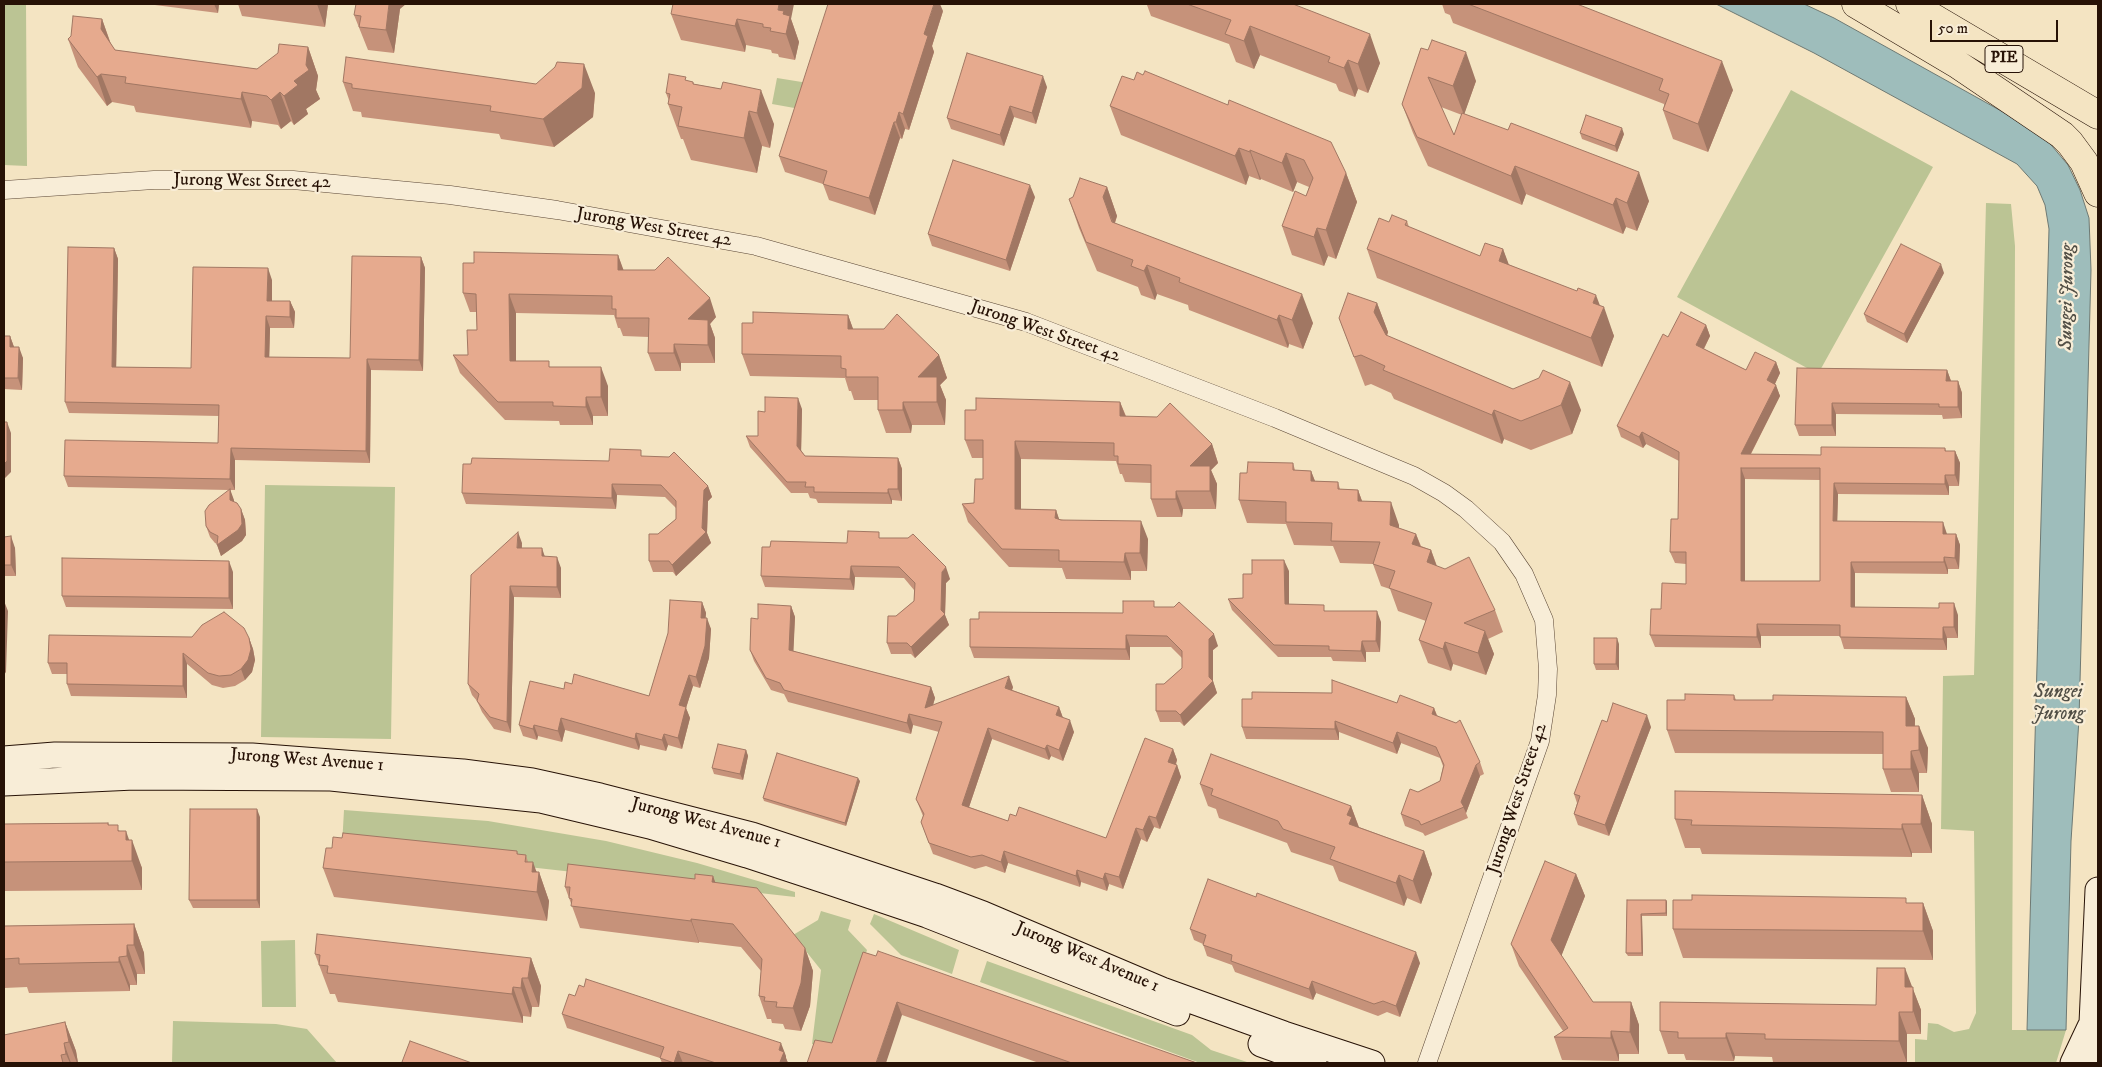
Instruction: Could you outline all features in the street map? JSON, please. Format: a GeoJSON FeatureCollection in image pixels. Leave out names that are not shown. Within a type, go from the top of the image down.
{"type":"FeatureCollection","features":[{"type":"Feature","properties":{"kind":"highway"},"geometry":{"type":"LineString","coordinates":[[1856,4],[1957,64],[2062,135],[2084,162],[2098,194]]}},
{"type":"Feature","properties":{"kind":"highway","name":"PIE"},"geometry":{"type":"LineString","coordinates":[[1910,4],[2098,115]]}},
{"type":"Feature","properties":{"kind":"street","name":"Jurong West Street 42"},"geometry":{"type":"LineString","coordinates":[[4,190],[154,180],[294,180],[450,196],[558,210],[756,246],[1026,322],[1292,425],[1414,476],[1444,493],[1466,509],[1502,542],[1524,574],[1544,620],[1548,669],[1547,695],[1540,741],[1427,1063]]}},
{"type":"Feature","properties":{"kind":"street","name":"Jurong West Avenue 1"},"geometry":{"type":"LineString","coordinates":[[4,758],[55,755],[252,756],[462,772],[532,781],[600,796],[752,835],[907,886],[983,914],[1170,993],[1372,1063]]}},
{"type":"Feature","properties":{"kind":"street","name":"Jurong West Avenue 1"},"geometry":{"type":"LineString","coordinates":[[4,784],[134,777],[331,778],[542,800],[650,826],[738,852],[927,915],[1118,991],[1314,1063]]}},
{"type":"Feature","properties":{"kind":"street"},"geometry":{"type":"LineString","coordinates":[[2094,1063],[2092,1023],[2098,890]]}},
{"type":"Feature","properties":{"kind":"street"},"geometry":{"type":"LineString","coordinates":[[2073,1063],[2092,1023]]}},
{"type":"Feature","properties":{"kind":"green space"},"geometry":{"type":"Polygon","coordinates":[[[4,4],[26,4],[27,166],[4,165],[4,4]]]}},
{"type":"Feature","properties":{"kind":"green space"},"geometry":{"type":"Polygon","coordinates":[[[777,78],[808,83],[800,109],[772,104],[777,78]]]}},
{"type":"Feature","properties":{"kind":"green space"},"geometry":{"type":"Polygon","coordinates":[[[1791,90],[1933,167],[1818,374],[1677,297],[1791,90]]]}},
{"type":"Feature","properties":{"kind":"green space"},"geometry":{"type":"Polygon","coordinates":[[[1986,203],[2011,204],[2015,246],[2012,1030],[2066,1030],[2056,1063],[1915,1063],[1915,1039],[1927,1040],[1928,1023],[1938,1024],[1954,1032],[1969,1029],[1976,1013],[1974,831],[1941,829],[1943,676],[1974,675],[1986,203]]]}},
{"type":"Feature","properties":{"kind":"green space"},"geometry":{"type":"Polygon","coordinates":[[[265,485],[395,487],[391,739],[261,737],[265,485]]]}},
{"type":"Feature","properties":{"kind":"green space"},"geometry":{"type":"Polygon","coordinates":[[[344,810],[488,821],[606,841],[697,863],[795,892],[795,897],[342,846],[344,810]]]}},
{"type":"Feature","properties":{"kind":"green space"},"geometry":{"type":"Polygon","coordinates":[[[821,911],[851,920],[848,930],[867,950],[835,1051],[812,1044],[821,970],[793,935],[818,920],[821,911]]]}},
{"type":"Feature","properties":{"kind":"green space"},"geometry":{"type":"Polygon","coordinates":[[[874,914],[959,950],[952,974],[901,955],[870,924],[874,914]]]}},
{"type":"Feature","properties":{"kind":"green space"},"geometry":{"type":"Polygon","coordinates":[[[295,940],[296,1007],[262,1007],[261,941],[295,940]]]}},
{"type":"Feature","properties":{"kind":"green space"},"geometry":{"type":"Polygon","coordinates":[[[987,961],[1192,1035],[1211,1050],[1250,1063],[1200,1063],[980,982],[987,961]]]}},
{"type":"Feature","properties":{"kind":"green space"},"geometry":{"type":"Polygon","coordinates":[[[173,1021],[276,1024],[307,1029],[337,1063],[172,1063],[173,1021]]]}},
{"type":"Feature","properties":{"kind":"water","name":"Sungei Jurong"},"geometry":{"type":"Polygon","coordinates":[[[1716,4],[1804,4],[1834,18],[2003,112],[2047,140],[2068,165],[2080,190],[2089,218],[2091,270],[2079,719],[2071,841],[2066,1030],[2027,1030],[2049,229],[2045,205],[2037,186],[2017,164],[1814,53],[1716,4]]]}},
{"type":"Feature","properties":{"kind":"building"},"geometry":{"type":"Polygon","coordinates":[[[356,4],[389,4],[386,30],[359,27],[361,16],[354,15],[356,4]]]}},
{"type":"Feature","properties":{"kind":"building"},"geometry":{"type":"Polygon","coordinates":[[[673,4],[779,4],[778,10],[784,11],[783,14],[790,16],[786,34],[770,31],[771,28],[763,27],[763,24],[737,19],[735,26],[671,14],[673,4]]]}},
{"type":"Feature","properties":{"kind":"building"},"geometry":{"type":"Polygon","coordinates":[[[828,4],[934,4],[924,34],[928,36],[903,114],[899,112],[896,122],[894,122],[869,198],[823,184],[827,171],[779,156],[828,4]]]}},
{"type":"Feature","properties":{"kind":"building"},"geometry":{"type":"Polygon","coordinates":[[[1187,4],[1293,4],[1370,34],[1358,64],[1348,60],[1344,68],[1328,62],[1330,57],[1250,26],[1244,41],[1225,34],[1231,20],[1187,4]]]}},
{"type":"Feature","properties":{"kind":"building"},"geometry":{"type":"Polygon","coordinates":[[[1468,4],[1577,4],[1722,61],[1698,124],[1663,110],[1669,94],[1659,90],[1663,79],[1468,4]]]}},
{"type":"Feature","properties":{"kind":"building"},"geometry":{"type":"Polygon","coordinates":[[[73,16],[102,19],[101,29],[115,50],[257,69],[278,53],[279,44],[308,47],[306,65],[309,70],[294,81],[298,85],[284,96],[280,92],[271,100],[267,96],[242,92],[241,99],[125,83],[126,77],[101,74],[97,77],[68,39],[71,36],[73,16]]]}},
{"type":"Feature","properties":{"kind":"building"},"geometry":{"type":"Polygon","coordinates":[[[1432,40],[1466,52],[1453,86],[1428,77],[1454,135],[1462,113],[1508,130],[1511,123],[1639,172],[1627,203],[1616,198],[1613,205],[1515,166],[1511,176],[1417,137],[1402,104],[1421,48],[1428,50],[1432,40]]]}},
{"type":"Feature","properties":{"kind":"building"},"geometry":{"type":"Polygon","coordinates":[[[967,53],[1043,76],[1032,113],[1010,106],[1000,135],[947,118],[967,53]]]}},
{"type":"Feature","properties":{"kind":"building"},"geometry":{"type":"Polygon","coordinates":[[[346,57],[536,84],[555,67],[557,62],[584,64],[582,88],[543,119],[490,111],[491,106],[352,88],[352,84],[343,82],[346,57]]]}},
{"type":"Feature","properties":{"kind":"building"},"geometry":{"type":"Polygon","coordinates":[[[1145,71],[1228,105],[1229,100],[1331,142],[1346,173],[1326,230],[1317,228],[1314,237],[1282,226],[1295,191],[1306,196],[1313,178],[1304,160],[1286,153],[1282,163],[1250,150],[1250,152],[1239,148],[1235,156],[1110,106],[1122,76],[1134,80],[1137,72],[1143,75],[1145,71]]]}},
{"type":"Feature","properties":{"kind":"building"},"geometry":{"type":"Polygon","coordinates":[[[669,74],[686,77],[685,80],[693,82],[693,84],[721,89],[723,82],[761,90],[757,113],[749,111],[744,138],[678,126],[682,107],[668,104],[670,94],[666,93],[669,74]]]}},
{"type":"Feature","properties":{"kind":"building"},"geometry":{"type":"Polygon","coordinates":[[[1586,115],[1622,128],[1615,146],[1580,133],[1586,115]]]}},
{"type":"Feature","properties":{"kind":"building"},"geometry":{"type":"Polygon","coordinates":[[[953,160],[1030,185],[1006,260],[928,234],[953,160]]]}},
{"type":"Feature","properties":{"kind":"building"},"geometry":{"type":"Polygon","coordinates":[[[1080,178],[1107,187],[1103,197],[1112,222],[1302,294],[1292,320],[1279,315],[1277,320],[1179,282],[1180,278],[1147,265],[1144,271],[1131,266],[1133,260],[1086,242],[1069,199],[1073,197],[1080,178]]]}},
{"type":"Feature","properties":{"kind":"building"},"geometry":{"type":"Polygon","coordinates":[[[1392,215],[1407,221],[1405,225],[1480,256],[1485,243],[1503,249],[1499,261],[1577,291],[1578,288],[1596,295],[1593,303],[1604,307],[1591,338],[1367,249],[1379,218],[1389,222],[1392,215]]]}},
{"type":"Feature","properties":{"kind":"building"},"geometry":{"type":"Polygon","coordinates":[[[1901,244],[1941,264],[1904,334],[1864,314],[1901,244]]]}},
{"type":"Feature","properties":{"kind":"building"},"geometry":{"type":"Polygon","coordinates":[[[68,247],[114,248],[112,367],[191,368],[193,267],[268,268],[267,301],[290,301],[290,317],[266,316],[265,357],[350,358],[352,256],[421,257],[419,360],[367,359],[366,451],[231,448],[230,479],[64,476],[65,440],[218,443],[219,405],[65,402],[68,247]]]}},
{"type":"Feature","properties":{"kind":"building"},"geometry":{"type":"Polygon","coordinates":[[[474,252],[618,255],[618,270],[655,270],[668,257],[710,298],[688,319],[708,320],[708,345],[674,344],[674,353],[648,353],[649,318],[616,318],[616,309],[612,309],[612,296],[509,294],[510,361],[549,361],[549,367],[601,367],[601,397],[586,397],[586,407],[553,406],[553,402],[498,402],[453,355],[468,355],[467,330],[477,330],[476,294],[463,293],[463,263],[474,263],[474,252]]]}},
{"type":"Feature","properties":{"kind":"building"},"geometry":{"type":"Polygon","coordinates":[[[1348,293],[1377,303],[1374,312],[1386,335],[1513,389],[1539,378],[1543,370],[1570,382],[1561,405],[1521,421],[1494,410],[1492,415],[1383,370],[1385,366],[1361,355],[1354,357],[1339,318],[1348,293]]]}},
{"type":"Feature","properties":{"kind":"building"},"geometry":{"type":"Polygon","coordinates":[[[753,312],[848,315],[848,329],[884,329],[897,314],[939,355],[918,377],[937,377],[937,402],[903,402],[903,410],[878,410],[878,377],[846,377],[846,369],[841,368],[841,356],[742,354],[742,323],[753,323],[753,312]]]}},
{"type":"Feature","properties":{"kind":"building"},"geometry":{"type":"Polygon","coordinates":[[[1681,312],[1706,325],[1696,345],[1746,370],[1755,352],[1776,362],[1767,380],[1776,385],[1741,454],[1821,455],[1821,447],[1945,448],[1945,451],[1955,451],[1955,475],[1945,475],[1945,484],[1834,483],[1833,521],[1943,522],[1943,534],[1956,534],[1955,558],[1944,557],[1944,562],[1851,562],[1851,607],[1939,608],[1939,603],[1954,603],[1954,627],[1943,627],[1943,639],[1840,637],[1840,625],[1757,624],[1757,637],[1650,635],[1651,609],[1661,609],[1662,583],[1686,584],[1686,552],[1670,552],[1671,519],[1678,519],[1679,452],[1642,432],[1639,437],[1617,426],[1663,334],[1668,337],[1681,312]],[[1741,468],[1741,581],[1820,581],[1820,468],[1741,468]]]}},
{"type":"Feature","properties":{"kind":"building"},"geometry":{"type":"Polygon","coordinates":[[[4,336],[10,336],[10,347],[19,347],[18,378],[4,378],[4,336]]]}},
{"type":"Feature","properties":{"kind":"building"},"geometry":{"type":"Polygon","coordinates":[[[1797,368],[1947,370],[1946,381],[1958,381],[1958,407],[1939,407],[1939,404],[1832,403],[1832,425],[1795,425],[1797,368]]]}},
{"type":"Feature","properties":{"kind":"building"},"geometry":{"type":"Polygon","coordinates":[[[765,397],[798,398],[797,446],[805,456],[898,458],[898,489],[888,489],[888,493],[814,492],[814,487],[805,487],[806,482],[787,482],[746,436],[758,436],[758,411],[765,412],[765,397]]]}},
{"type":"Feature","properties":{"kind":"building"},"geometry":{"type":"Polygon","coordinates":[[[976,398],[1120,402],[1120,416],[1157,417],[1170,403],[1212,444],[1190,466],[1210,466],[1210,491],[1176,491],[1176,499],[1151,499],[1151,465],[1118,464],[1118,456],[1114,456],[1114,443],[1015,441],[1015,509],[1056,510],[1055,518],[1061,520],[1141,521],[1140,553],[1125,553],[1124,562],[1059,561],[1059,550],[1002,549],[962,504],[974,503],[975,479],[983,479],[983,440],[965,440],[965,410],[976,410],[976,398]]]}},
{"type":"Feature","properties":{"kind":"building"},"geometry":{"type":"Polygon","coordinates":[[[4,422],[7,422],[7,461],[4,464],[4,422]]]}},
{"type":"Feature","properties":{"kind":"building"},"geometry":{"type":"Polygon","coordinates":[[[610,449],[641,450],[641,456],[669,457],[674,452],[708,486],[704,490],[702,528],[706,532],[672,565],[669,561],[649,561],[649,534],[658,534],[676,519],[676,501],[661,485],[612,484],[612,498],[462,493],[463,464],[471,464],[472,458],[609,461],[610,449]]]}},
{"type":"Feature","properties":{"kind":"building"},"geometry":{"type":"Polygon","coordinates":[[[1248,462],[1293,463],[1293,470],[1311,471],[1311,481],[1338,482],[1338,489],[1358,490],[1358,501],[1391,502],[1390,525],[1416,534],[1412,544],[1431,550],[1427,562],[1445,569],[1469,557],[1495,610],[1464,623],[1485,631],[1478,653],[1445,642],[1443,649],[1419,640],[1432,603],[1389,588],[1395,571],[1373,564],[1380,542],[1331,541],[1332,523],[1286,522],[1286,502],[1239,500],[1240,473],[1247,473],[1248,462]]]}},
{"type":"Feature","properties":{"kind":"building"},"geometry":{"type":"Polygon","coordinates":[[[230,489],[230,500],[237,503],[241,509],[242,524],[238,530],[217,545],[218,536],[210,532],[206,526],[205,511],[209,505],[230,489]]]}},
{"type":"Feature","properties":{"kind":"building"},"geometry":{"type":"Polygon","coordinates":[[[848,531],[879,532],[879,538],[908,538],[913,534],[946,567],[942,572],[941,610],[945,614],[911,647],[907,643],[887,643],[888,616],[896,616],[914,601],[915,583],[899,567],[851,566],[850,579],[761,576],[762,547],[770,547],[771,541],[847,543],[848,531]]]}},
{"type":"Feature","properties":{"kind":"building"},"geometry":{"type":"Polygon","coordinates":[[[518,532],[517,548],[542,548],[542,556],[557,557],[557,587],[510,586],[507,722],[490,717],[477,701],[479,694],[468,684],[471,575],[518,532]]]}},
{"type":"Feature","properties":{"kind":"building"},"geometry":{"type":"Polygon","coordinates":[[[11,536],[11,565],[4,565],[4,537],[11,536]]]}},
{"type":"Feature","properties":{"kind":"building"},"geometry":{"type":"Polygon","coordinates":[[[62,558],[229,561],[229,598],[62,596],[62,558]]]}},
{"type":"Feature","properties":{"kind":"building"},"geometry":{"type":"Polygon","coordinates":[[[1252,560],[1284,560],[1285,604],[1324,605],[1324,611],[1377,611],[1376,641],[1362,641],[1361,651],[1329,650],[1329,646],[1274,645],[1228,599],[1243,598],[1243,574],[1252,574],[1252,560]]]}},
{"type":"Feature","properties":{"kind":"building"},"geometry":{"type":"Polygon","coordinates":[[[670,600],[702,602],[701,618],[707,618],[705,646],[696,677],[689,675],[679,705],[686,707],[678,738],[664,734],[662,740],[636,733],[635,739],[561,718],[558,731],[534,725],[533,729],[519,725],[530,681],[564,689],[565,682],[572,684],[574,674],[649,696],[668,633],[670,600]]]}},
{"type":"Feature","properties":{"kind":"building"},"geometry":{"type":"Polygon","coordinates":[[[1123,601],[1154,601],[1154,607],[1174,607],[1179,602],[1214,634],[1209,639],[1209,677],[1213,681],[1180,715],[1176,711],[1156,711],[1156,684],[1164,684],[1182,668],[1182,651],[1167,636],[1126,635],[1126,649],[970,647],[970,619],[979,619],[979,612],[1123,613],[1123,601]]]}},
{"type":"Feature","properties":{"kind":"building"},"geometry":{"type":"Polygon","coordinates":[[[758,604],[791,606],[789,650],[931,687],[925,708],[1009,676],[1005,688],[1059,707],[1056,715],[1070,720],[1059,750],[1047,745],[1045,749],[988,728],[962,805],[1008,821],[1010,814],[1016,816],[1019,807],[1106,838],[1145,738],[1173,749],[1168,762],[1177,765],[1156,818],[1149,816],[1143,830],[1136,828],[1119,877],[1105,873],[1103,879],[1077,870],[1076,876],[1004,851],[1001,862],[982,855],[971,857],[929,843],[921,822],[924,814],[916,799],[942,722],[909,714],[907,723],[784,690],[780,683],[766,678],[750,650],[751,618],[758,619],[758,604]]]}},
{"type":"Feature","properties":{"kind":"building"},"geometry":{"type":"Polygon","coordinates":[[[224,612],[244,628],[249,638],[251,649],[248,660],[241,669],[231,675],[219,676],[208,673],[183,653],[183,686],[67,684],[67,663],[48,663],[49,635],[192,637],[202,625],[224,612]]]}},
{"type":"Feature","properties":{"kind":"building"},"geometry":{"type":"Polygon","coordinates":[[[1594,638],[1617,638],[1616,664],[1594,664],[1594,638]]]}},
{"type":"Feature","properties":{"kind":"building"},"geometry":{"type":"Polygon","coordinates":[[[1332,680],[1397,703],[1400,695],[1434,708],[1432,714],[1456,723],[1460,720],[1480,762],[1476,765],[1461,802],[1464,807],[1421,825],[1419,821],[1401,814],[1410,789],[1418,792],[1440,781],[1444,765],[1436,747],[1397,732],[1393,743],[1335,721],[1335,729],[1242,727],[1242,699],[1252,699],[1252,692],[1332,693],[1332,680]]]}},
{"type":"Feature","properties":{"kind":"building"},"geometry":{"type":"Polygon","coordinates":[[[1685,694],[1734,695],[1734,700],[1773,700],[1773,695],[1906,697],[1906,726],[1919,726],[1919,750],[1911,751],[1911,769],[1883,769],[1883,732],[1667,730],[1667,700],[1685,700],[1685,694]]]}},
{"type":"Feature","properties":{"kind":"building"},"geometry":{"type":"Polygon","coordinates":[[[1613,703],[1647,715],[1605,825],[1574,814],[1580,796],[1574,794],[1602,720],[1607,722],[1613,703]]]}},
{"type":"Feature","properties":{"kind":"building"},"geometry":{"type":"Polygon","coordinates":[[[718,744],[746,750],[740,774],[712,768],[718,744]]]}},
{"type":"Feature","properties":{"kind":"building"},"geometry":{"type":"Polygon","coordinates":[[[777,753],[858,778],[845,823],[763,798],[777,753]]]}},
{"type":"Feature","properties":{"kind":"building"},"geometry":{"type":"Polygon","coordinates":[[[1211,754],[1351,806],[1347,815],[1352,817],[1349,824],[1424,851],[1413,881],[1399,875],[1396,883],[1330,859],[1335,847],[1283,829],[1278,821],[1211,795],[1213,789],[1200,784],[1211,754]]]}},
{"type":"Feature","properties":{"kind":"building"},"geometry":{"type":"Polygon","coordinates":[[[1675,791],[1922,795],[1921,824],[1902,824],[1902,829],[1691,825],[1692,820],[1675,819],[1675,791]]]}},
{"type":"Feature","properties":{"kind":"building"},"geometry":{"type":"Polygon","coordinates":[[[190,809],[257,809],[257,900],[189,900],[190,809]]]}},
{"type":"Feature","properties":{"kind":"building"},"geometry":{"type":"Polygon","coordinates":[[[108,823],[108,825],[118,825],[118,831],[126,831],[126,840],[132,840],[132,861],[4,862],[4,824],[108,823]]]}},
{"type":"Feature","properties":{"kind":"building"},"geometry":{"type":"Polygon","coordinates":[[[343,833],[517,851],[517,854],[526,855],[525,862],[533,862],[532,872],[539,872],[537,892],[323,868],[326,848],[332,848],[333,837],[342,838],[343,833]]]}},
{"type":"Feature","properties":{"kind":"building"},"geometry":{"type":"Polygon","coordinates":[[[1545,861],[1576,874],[1551,940],[1593,1002],[1631,1002],[1630,1032],[1611,1031],[1611,1038],[1554,1037],[1568,1028],[1511,944],[1545,861]]]}},
{"type":"Feature","properties":{"kind":"building"},"geometry":{"type":"Polygon","coordinates":[[[568,864],[695,879],[695,874],[713,876],[712,882],[757,888],[805,948],[801,983],[793,1008],[776,1007],[777,1002],[764,1001],[765,997],[759,996],[762,959],[733,924],[691,919],[691,921],[571,906],[572,899],[569,898],[570,887],[565,887],[568,864]]]}},
{"type":"Feature","properties":{"kind":"building"},"geometry":{"type":"Polygon","coordinates":[[[1208,879],[1256,897],[1257,893],[1416,952],[1396,1006],[1383,1001],[1374,1004],[1312,981],[1309,989],[1231,961],[1232,955],[1203,945],[1206,935],[1190,929],[1208,879]]]}},
{"type":"Feature","properties":{"kind":"building"},"geometry":{"type":"Polygon","coordinates":[[[1692,895],[1906,898],[1906,903],[1923,903],[1923,931],[1673,929],[1673,900],[1692,900],[1692,895]]]}},
{"type":"Feature","properties":{"kind":"building"},"geometry":{"type":"Polygon","coordinates":[[[1627,900],[1666,900],[1666,913],[1641,914],[1642,953],[1626,953],[1627,900]]]}},
{"type":"Feature","properties":{"kind":"building"},"geometry":{"type":"Polygon","coordinates":[[[134,924],[134,945],[127,945],[127,956],[119,957],[119,962],[19,964],[19,958],[4,959],[4,926],[134,924]]]}},
{"type":"Feature","properties":{"kind":"building"},"geometry":{"type":"Polygon","coordinates":[[[317,934],[531,958],[528,978],[522,978],[521,988],[513,987],[512,994],[327,973],[328,966],[319,965],[320,955],[315,954],[317,934]]]}},
{"type":"Feature","properties":{"kind":"building"},"geometry":{"type":"Polygon","coordinates":[[[878,951],[1197,1063],[1072,1063],[897,1002],[876,1063],[807,1063],[815,1040],[832,1043],[863,952],[876,956],[878,951]]]}},
{"type":"Feature","properties":{"kind":"building"},"geometry":{"type":"Polygon","coordinates":[[[1877,968],[1905,968],[1905,987],[1913,987],[1913,1012],[1899,1012],[1899,1041],[1765,1039],[1765,1034],[1726,1033],[1726,1038],[1678,1038],[1678,1032],[1660,1031],[1660,1002],[1876,1005],[1877,968]]]}},
{"type":"Feature","properties":{"kind":"building"},"geometry":{"type":"Polygon","coordinates":[[[586,979],[781,1043],[779,1050],[784,1052],[780,1062],[783,1063],[716,1063],[678,1051],[674,1063],[660,1058],[664,1047],[562,1014],[569,994],[575,996],[579,985],[584,987],[586,979]]]}},
{"type":"Feature","properties":{"kind":"building"},"geometry":{"type":"Polygon","coordinates":[[[65,1022],[69,1042],[64,1043],[66,1054],[61,1055],[63,1063],[4,1063],[4,1035],[65,1022]]]}},
{"type":"Feature","properties":{"kind":"building"},"geometry":{"type":"Polygon","coordinates":[[[410,1041],[472,1063],[402,1062],[410,1041]]]}}]}
